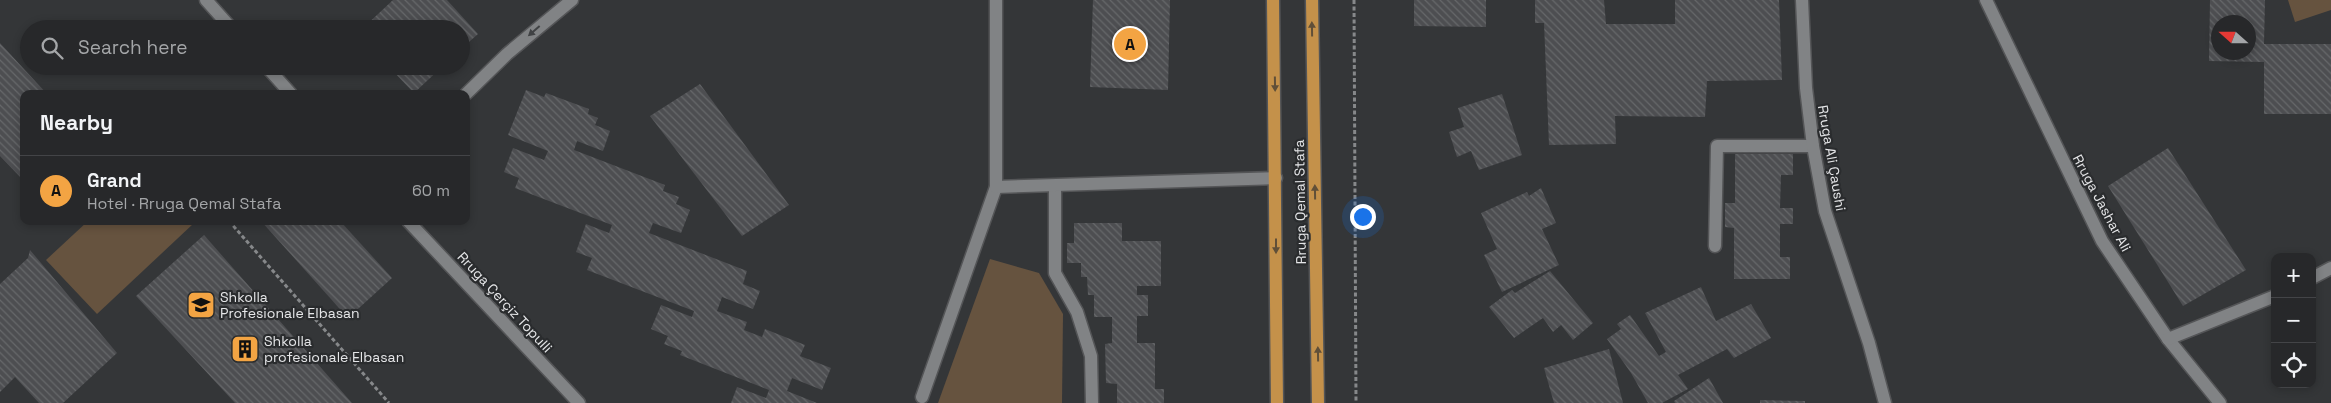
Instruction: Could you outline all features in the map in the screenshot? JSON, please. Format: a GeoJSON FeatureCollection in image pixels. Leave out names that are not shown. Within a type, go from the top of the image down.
{"type":"FeatureCollection","features":[{"type":"Feature","properties":{"kind":"main road","name":"Rruga Qemal Stafa"},"geometry":{"type":"LineString","coordinates":[[1273,0],[1277,403]]}},
{"type":"Feature","properties":{"kind":"main road","name":"Rruga Qemal Stafa"},"geometry":{"type":"LineString","coordinates":[[1312,0],[1318,403]]}},
{"type":"Feature","properties":{"kind":"street"},"geometry":{"type":"LineString","coordinates":[[206,0],[224,20]]}},
{"type":"Feature","properties":{"kind":"street"},"geometry":{"type":"LineString","coordinates":[[470,90],[507,54],[572,0]]}},
{"type":"Feature","properties":{"kind":"street"},"geometry":{"type":"LineString","coordinates":[[922,397],[996,188],[996,0]]}},
{"type":"Feature","properties":{"kind":"street","name":"Rruga Ali Çaushi"},"geometry":{"type":"LineString","coordinates":[[1802,0],[1806,88],[1813,146],[1825,211],[1870,343],[1885,403]]}},
{"type":"Feature","properties":{"kind":"street","name":"Rruga Jashar Ali"},"geometry":{"type":"LineString","coordinates":[[1986,0],[2102,241],[2168,339],[2220,403]]}},
{"type":"Feature","properties":{"kind":"street"},"geometry":{"type":"LineString","coordinates":[[274,75],[287,90]]}},
{"type":"Feature","properties":{"kind":"street"},"geometry":{"type":"LineString","coordinates":[[1715,246],[1717,146],[1813,146]]}},
{"type":"Feature","properties":{"kind":"street"},"geometry":{"type":"LineString","coordinates":[[996,188],[1276,178]]}},
{"type":"Feature","properties":{"kind":"street"},"geometry":{"type":"LineString","coordinates":[[1056,186],[1056,272],[1078,312],[1092,356],[1092,403]]}},
{"type":"Feature","properties":{"kind":"street","name":"Rruga Çerçiz Topulli"},"geometry":{"type":"LineString","coordinates":[[412,225],[579,403]]}},
{"type":"Feature","properties":{"kind":"street"},"geometry":{"type":"LineString","coordinates":[[2316,276],[2331,268]]}},
{"type":"Feature","properties":{"kind":"street"},"geometry":{"type":"LineString","coordinates":[[2168,339],[2271,298]]}},
{"type":"Feature","properties":{"kind":"path"},"geometry":{"type":"LineString","coordinates":[[1354,0],[1356,403]]}},
{"type":"Feature","properties":{"kind":"path"},"geometry":{"type":"LineString","coordinates":[[232,225],[389,403]]}},
{"type":"Feature","properties":{"kind":"shaded area"},"geometry":{"type":"Polygon","coordinates":[[[2288,0],[2331,0],[2331,10],[2295,22],[2288,0]]]}},
{"type":"Feature","properties":{"kind":"shaded area"},"geometry":{"type":"Polygon","coordinates":[[[84,225],[192,225],[97,314],[46,260],[84,225]]]}},
{"type":"Feature","properties":{"kind":"shaded area"},"geometry":{"type":"Polygon","coordinates":[[[990,259],[1039,273],[1063,314],[1062,403],[938,403],[990,259]]]}},
{"type":"Feature","properties":{"kind":"building"},"geometry":{"type":"Polygon","coordinates":[[[393,0],[447,0],[465,20],[372,20],[393,0]]]}},
{"type":"Feature","properties":{"kind":"building"},"geometry":{"type":"Polygon","coordinates":[[[1093,0],[1170,0],[1168,90],[1090,87],[1093,0]]]}},
{"type":"Feature","properties":{"kind":"building"},"geometry":{"type":"Polygon","coordinates":[[[1414,0],[1486,0],[1486,27],[1414,26],[1414,0]]]}},
{"type":"Feature","properties":{"kind":"building"},"geometry":{"type":"Polygon","coordinates":[[[1535,0],[1604,0],[1606,24],[1675,24],[1675,0],[1779,0],[1782,80],[1707,81],[1705,117],[1615,116],[1616,144],[1549,145],[1544,23],[1535,23],[1535,0]]]}},
{"type":"Feature","properties":{"kind":"building"},"geometry":{"type":"Polygon","coordinates":[[[2210,0],[2265,0],[2264,44],[2331,44],[2331,114],[2264,114],[2264,62],[2209,61],[2210,0]]]}},
{"type":"Feature","properties":{"kind":"building"},"geometry":{"type":"Polygon","coordinates":[[[470,25],[478,34],[470,41],[470,25]]]}},
{"type":"Feature","properties":{"kind":"building"},"geometry":{"type":"Polygon","coordinates":[[[0,43],[20,65],[20,75],[29,75],[43,90],[20,90],[20,177],[0,156],[0,43]]]}},
{"type":"Feature","properties":{"kind":"building"},"geometry":{"type":"Polygon","coordinates":[[[397,75],[433,75],[417,90],[411,90],[397,75]]]}},
{"type":"Feature","properties":{"kind":"building"},"geometry":{"type":"Polygon","coordinates":[[[700,84],[789,205],[742,236],[650,116],[700,84]]]}},
{"type":"Feature","properties":{"kind":"building"},"geometry":{"type":"Polygon","coordinates":[[[526,90],[544,97],[546,93],[589,109],[588,114],[598,118],[595,125],[610,131],[603,151],[577,141],[574,150],[665,185],[663,191],[679,197],[676,204],[690,210],[681,233],[653,223],[649,233],[747,271],[743,284],[760,291],[753,309],[722,297],[717,311],[747,322],[744,330],[762,337],[765,329],[805,345],[800,356],[831,368],[822,390],[792,378],[787,391],[817,403],[731,403],[737,387],[766,398],[769,390],[680,355],[682,351],[664,344],[668,336],[651,329],[661,305],[692,317],[694,311],[587,270],[592,258],[576,252],[586,224],[609,233],[612,225],[515,188],[519,178],[504,172],[513,148],[544,160],[548,151],[508,135],[526,90]]]}},
{"type":"Feature","properties":{"kind":"building"},"geometry":{"type":"Polygon","coordinates":[[[1502,94],[1522,155],[1479,170],[1471,151],[1457,157],[1449,132],[1464,127],[1458,108],[1502,94]]]}},
{"type":"Feature","properties":{"kind":"building"},"geometry":{"type":"Polygon","coordinates":[[[2168,148],[2246,270],[2183,306],[2108,186],[2168,148]]]}},
{"type":"Feature","properties":{"kind":"building"},"geometry":{"type":"Polygon","coordinates":[[[1735,154],[1793,154],[1793,175],[1781,175],[1780,208],[1793,208],[1793,224],[1780,224],[1780,257],[1790,257],[1790,279],[1734,279],[1734,228],[1725,227],[1725,203],[1735,203],[1735,154]]]}},
{"type":"Feature","properties":{"kind":"building"},"geometry":{"type":"Polygon","coordinates":[[[1541,188],[1556,223],[1542,229],[1559,265],[1502,292],[1484,255],[1497,249],[1481,213],[1527,192],[1529,196],[1541,188]]]}},
{"type":"Feature","properties":{"kind":"building"},"geometry":{"type":"Polygon","coordinates":[[[1074,223],[1122,223],[1122,241],[1161,241],[1161,286],[1137,286],[1137,295],[1148,295],[1148,316],[1137,316],[1137,343],[1155,343],[1155,389],[1164,389],[1164,403],[1117,403],[1117,384],[1106,383],[1105,344],[1112,343],[1112,317],[1094,317],[1094,295],[1088,295],[1087,277],[1081,277],[1081,263],[1067,263],[1067,243],[1074,243],[1074,223]]]}},
{"type":"Feature","properties":{"kind":"building"},"geometry":{"type":"Polygon","coordinates":[[[265,225],[344,225],[392,278],[348,318],[265,225]]]}},
{"type":"Feature","properties":{"kind":"building","name":"Shkolla profesionale Elbasan"},"geometry":{"type":"Polygon","coordinates":[[[204,235],[352,403],[235,403],[136,296],[204,235]]]}},
{"type":"Feature","properties":{"kind":"building"},"geometry":{"type":"Polygon","coordinates":[[[30,250],[117,353],[63,403],[39,403],[15,377],[0,392],[0,284],[28,258],[30,250]]]}},
{"type":"Feature","properties":{"kind":"building"},"geometry":{"type":"Polygon","coordinates":[[[1550,271],[1593,323],[1573,340],[1561,325],[1553,332],[1543,318],[1514,338],[1489,307],[1512,290],[1515,293],[1550,271]]]}},
{"type":"Feature","properties":{"kind":"building"},"geometry":{"type":"Polygon","coordinates":[[[1701,287],[1716,321],[1751,304],[1771,338],[1734,358],[1727,349],[1678,375],[1688,389],[1662,403],[1648,403],[1631,373],[1607,339],[1621,329],[1617,324],[1630,315],[1659,356],[1666,352],[1645,313],[1701,287]]]}},
{"type":"Feature","properties":{"kind":"building"},"geometry":{"type":"Polygon","coordinates":[[[1609,349],[1623,403],[1554,403],[1544,368],[1609,349]]]}},
{"type":"Feature","properties":{"kind":"building"},"geometry":{"type":"Polygon","coordinates":[[[1709,378],[1723,403],[1675,403],[1674,401],[1709,378]]]}},
{"type":"Feature","properties":{"kind":"building"},"geometry":{"type":"Polygon","coordinates":[[[1760,400],[1805,401],[1805,403],[1760,403],[1760,400]]]}},
{"type":"Feature","properties":{"kind":"place","name":"Grand"},"geometry":{"type":"Point","coordinates":[1130,44]}},
{"type":"Feature","properties":{"kind":"place","name":"Shkolla Profesionale Elbasan"},"geometry":{"type":"Point","coordinates":[201,305]}},
{"type":"Feature","properties":{"kind":"place","name":"Shkolla profesionale Elbasan"},"geometry":{"type":"Point","coordinates":[245,349]}}]}
